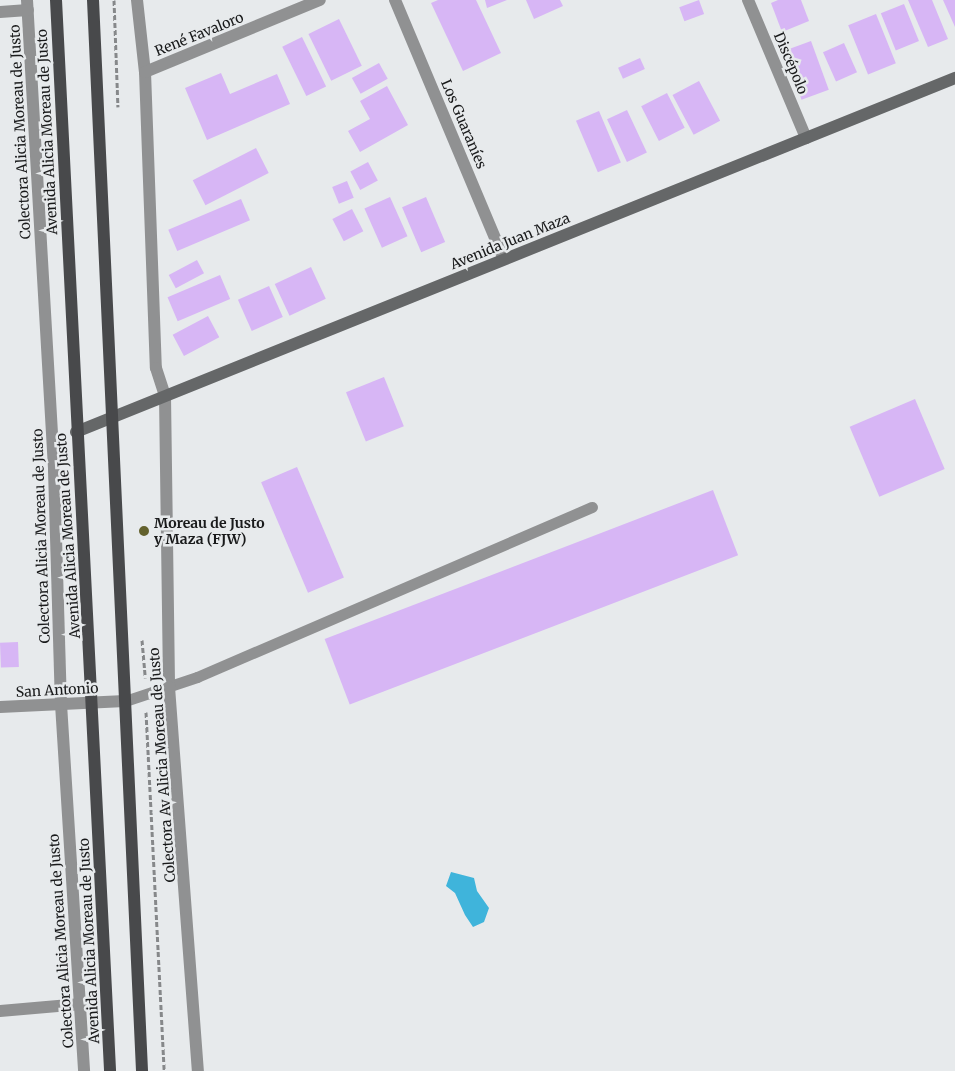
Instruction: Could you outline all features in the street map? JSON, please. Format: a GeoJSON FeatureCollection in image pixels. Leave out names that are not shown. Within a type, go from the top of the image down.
{"type":"FeatureCollection","features":[{"type":"Feature","properties":{"kind":"main road","name":"Avenida Alicia Moreau de Justo"},"geometry":{"type":"LineString","coordinates":[[56,0],[76,432],[93,704],[110,1071]]}},
{"type":"Feature","properties":{"kind":"main road"},"geometry":{"type":"LineString","coordinates":[[92,0],[112,417],[120,701],[127,744],[142,1071]]}},
{"type":"Feature","properties":{"kind":"main road","name":"Avenida Juan Maza"},"geometry":{"type":"LineString","coordinates":[[76,432],[955,78]]}},
{"type":"Feature","properties":{"kind":"street"},"geometry":{"type":"LineString","coordinates":[[137,0],[145,72],[156,368],[165,396]]}},
{"type":"Feature","properties":{"kind":"street","name":"René Favaloro"},"geometry":{"type":"LineString","coordinates":[[145,72],[320,0]]}},
{"type":"Feature","properties":{"kind":"street","name":"Los Guaraníes"},"geometry":{"type":"LineString","coordinates":[[395,0],[504,259]]}},
{"type":"Feature","properties":{"kind":"street","name":"Discépolo"},"geometry":{"type":"LineString","coordinates":[[748,0],[806,138]]}},
{"type":"Feature","properties":{"kind":"street"},"geometry":{"type":"LineString","coordinates":[[0,12],[28,5]]}},
{"type":"Feature","properties":{"kind":"street","name":"Colectora Alicia Moreau de Justo"},"geometry":{"type":"LineString","coordinates":[[28,5],[54,470],[61,704],[84,1071]]}},
{"type":"Feature","properties":{"kind":"street","name":"Colectora Av Alicia Moreau de Justo"},"geometry":{"type":"LineString","coordinates":[[165,396],[169,687],[198,1071]]}},
{"type":"Feature","properties":{"kind":"street","name":"San Antonio"},"geometry":{"type":"LineString","coordinates":[[0,707],[93,704],[120,701]]}},
{"type":"Feature","properties":{"kind":"street"},"geometry":{"type":"LineString","coordinates":[[0,1011],[81,1004]]}},
{"type":"Feature","properties":{"kind":"lane"},"geometry":{"type":"LineString","coordinates":[[120,701],[169,687],[592,507]]}},
{"type":"Feature","properties":{"kind":"path"},"geometry":{"type":"LineString","coordinates":[[127,744],[173,741]]}},
{"type":"Feature","properties":{"kind":"water"},"geometry":{"type":"Polygon","coordinates":[[[451,872],[474,878],[477,891],[489,908],[484,922],[473,927],[465,915],[455,893],[446,886],[451,872]]]}},
{"type":"Feature","properties":{"kind":"building"},"geometry":{"type":"Polygon","coordinates":[[[438,0],[476,0],[501,53],[463,71],[431,3],[438,0]]]}},
{"type":"Feature","properties":{"kind":"building"},"geometry":{"type":"Polygon","coordinates":[[[485,0],[507,0],[487,8],[485,0]]]}},
{"type":"Feature","properties":{"kind":"building"},"geometry":{"type":"Polygon","coordinates":[[[526,0],[560,0],[563,6],[534,19],[526,0]]]}},
{"type":"Feature","properties":{"kind":"building"},"geometry":{"type":"Polygon","coordinates":[[[699,0],[704,14],[684,21],[679,7],[699,0]]]}},
{"type":"Feature","properties":{"kind":"building"},"geometry":{"type":"Polygon","coordinates":[[[778,0],[801,0],[809,21],[782,32],[771,3],[778,0]]]}},
{"type":"Feature","properties":{"kind":"building"},"geometry":{"type":"Polygon","coordinates":[[[908,0],[932,0],[948,39],[928,47],[908,0]]]}},
{"type":"Feature","properties":{"kind":"building"},"geometry":{"type":"Polygon","coordinates":[[[943,0],[955,0],[955,27],[943,0]]]}},
{"type":"Feature","properties":{"kind":"building"},"geometry":{"type":"Polygon","coordinates":[[[904,4],[919,41],[896,50],[881,13],[904,4]]]}},
{"type":"Feature","properties":{"kind":"building"},"geometry":{"type":"Polygon","coordinates":[[[876,14],[896,63],[868,74],[848,25],[876,14]]]}},
{"type":"Feature","properties":{"kind":"building"},"geometry":{"type":"Polygon","coordinates":[[[339,19],[362,66],[331,81],[308,34],[339,19]]]}},
{"type":"Feature","properties":{"kind":"building"},"geometry":{"type":"Polygon","coordinates":[[[302,37],[326,86],[306,96],[282,47],[302,37]]]}},
{"type":"Feature","properties":{"kind":"building"},"geometry":{"type":"Polygon","coordinates":[[[811,41],[829,90],[802,100],[784,51],[811,41]]]}},
{"type":"Feature","properties":{"kind":"building"},"geometry":{"type":"Polygon","coordinates":[[[844,43],[857,72],[836,82],[823,52],[844,43]]]}},
{"type":"Feature","properties":{"kind":"building"},"geometry":{"type":"Polygon","coordinates":[[[640,58],[645,69],[623,79],[618,68],[640,58]]]}},
{"type":"Feature","properties":{"kind":"building"},"geometry":{"type":"Polygon","coordinates":[[[379,63],[388,79],[361,94],[352,78],[379,63]]]}},
{"type":"Feature","properties":{"kind":"building"},"geometry":{"type":"Polygon","coordinates":[[[221,73],[230,94],[277,74],[290,104],[207,140],[185,88],[221,73]]]}},
{"type":"Feature","properties":{"kind":"building"},"geometry":{"type":"Polygon","coordinates":[[[699,81],[720,121],[694,135],[673,95],[699,81]]]}},
{"type":"Feature","properties":{"kind":"building"},"geometry":{"type":"Polygon","coordinates":[[[387,86],[408,125],[360,152],[348,131],[370,119],[360,101],[387,86]]]}},
{"type":"Feature","properties":{"kind":"building"},"geometry":{"type":"Polygon","coordinates":[[[667,93],[685,128],[659,141],[641,106],[667,93]]]}},
{"type":"Feature","properties":{"kind":"building"},"geometry":{"type":"Polygon","coordinates":[[[627,110],[647,153],[627,162],[607,119],[627,110]]]}},
{"type":"Feature","properties":{"kind":"building"},"geometry":{"type":"Polygon","coordinates":[[[599,111],[621,163],[598,172],[576,121],[599,111]]]}},
{"type":"Feature","properties":{"kind":"building"},"geometry":{"type":"Polygon","coordinates":[[[256,148],[269,173],[205,205],[193,180],[256,148]]]}},
{"type":"Feature","properties":{"kind":"building"},"geometry":{"type":"Polygon","coordinates":[[[368,162],[378,181],[360,190],[350,171],[368,162]]]}},
{"type":"Feature","properties":{"kind":"building"},"geometry":{"type":"Polygon","coordinates":[[[347,181],[354,198],[339,204],[332,187],[347,181]]]}},
{"type":"Feature","properties":{"kind":"building"},"geometry":{"type":"Polygon","coordinates":[[[390,197],[407,236],[382,248],[364,208],[390,197]]]}},
{"type":"Feature","properties":{"kind":"building"},"geometry":{"type":"Polygon","coordinates":[[[426,197],[445,242],[421,252],[402,207],[426,197]]]}},
{"type":"Feature","properties":{"kind":"building"},"geometry":{"type":"Polygon","coordinates":[[[241,199],[250,220],[177,251],[168,230],[241,199]]]}},
{"type":"Feature","properties":{"kind":"building"},"geometry":{"type":"Polygon","coordinates":[[[352,209],[363,231],[344,241],[332,219],[352,209]]]}},
{"type":"Feature","properties":{"kind":"building"},"geometry":{"type":"Polygon","coordinates":[[[197,260],[204,273],[176,288],[169,275],[197,260]]]}},
{"type":"Feature","properties":{"kind":"building"},"geometry":{"type":"Polygon","coordinates":[[[311,267],[326,299],[290,316],[275,284],[311,267]]]}},
{"type":"Feature","properties":{"kind":"building"},"geometry":{"type":"Polygon","coordinates":[[[220,275],[230,299],[178,321],[168,297],[220,275]]]}},
{"type":"Feature","properties":{"kind":"building"},"geometry":{"type":"Polygon","coordinates":[[[269,286],[283,317],[252,331],[238,300],[269,286]]]}},
{"type":"Feature","properties":{"kind":"building"},"geometry":{"type":"Polygon","coordinates":[[[208,316],[219,337],[184,356],[173,335],[208,316]]]}},
{"type":"Feature","properties":{"kind":"building"},"geometry":{"type":"Polygon","coordinates":[[[384,377],[404,426],[366,441],[346,392],[384,377]]]}},
{"type":"Feature","properties":{"kind":"building"},"geometry":{"type":"Polygon","coordinates":[[[915,399],[945,469],[879,497],[850,427],[915,399]]]}},
{"type":"Feature","properties":{"kind":"building"},"geometry":{"type":"Polygon","coordinates":[[[297,467],[344,577],[308,593],[261,482],[297,467]]]}},
{"type":"Feature","properties":{"kind":"building"},"geometry":{"type":"Polygon","coordinates":[[[713,490],[738,555],[350,704],[325,639],[713,490]]]}},
{"type":"Feature","properties":{"kind":"building"},"geometry":{"type":"Polygon","coordinates":[[[18,642],[19,667],[1,668],[0,643],[18,642]]]}},
{"type":"Feature","properties":{"kind":"place","name":"Moreau de Justo y Maza (FJW)"},"geometry":{"type":"Point","coordinates":[144,531]}}]}
